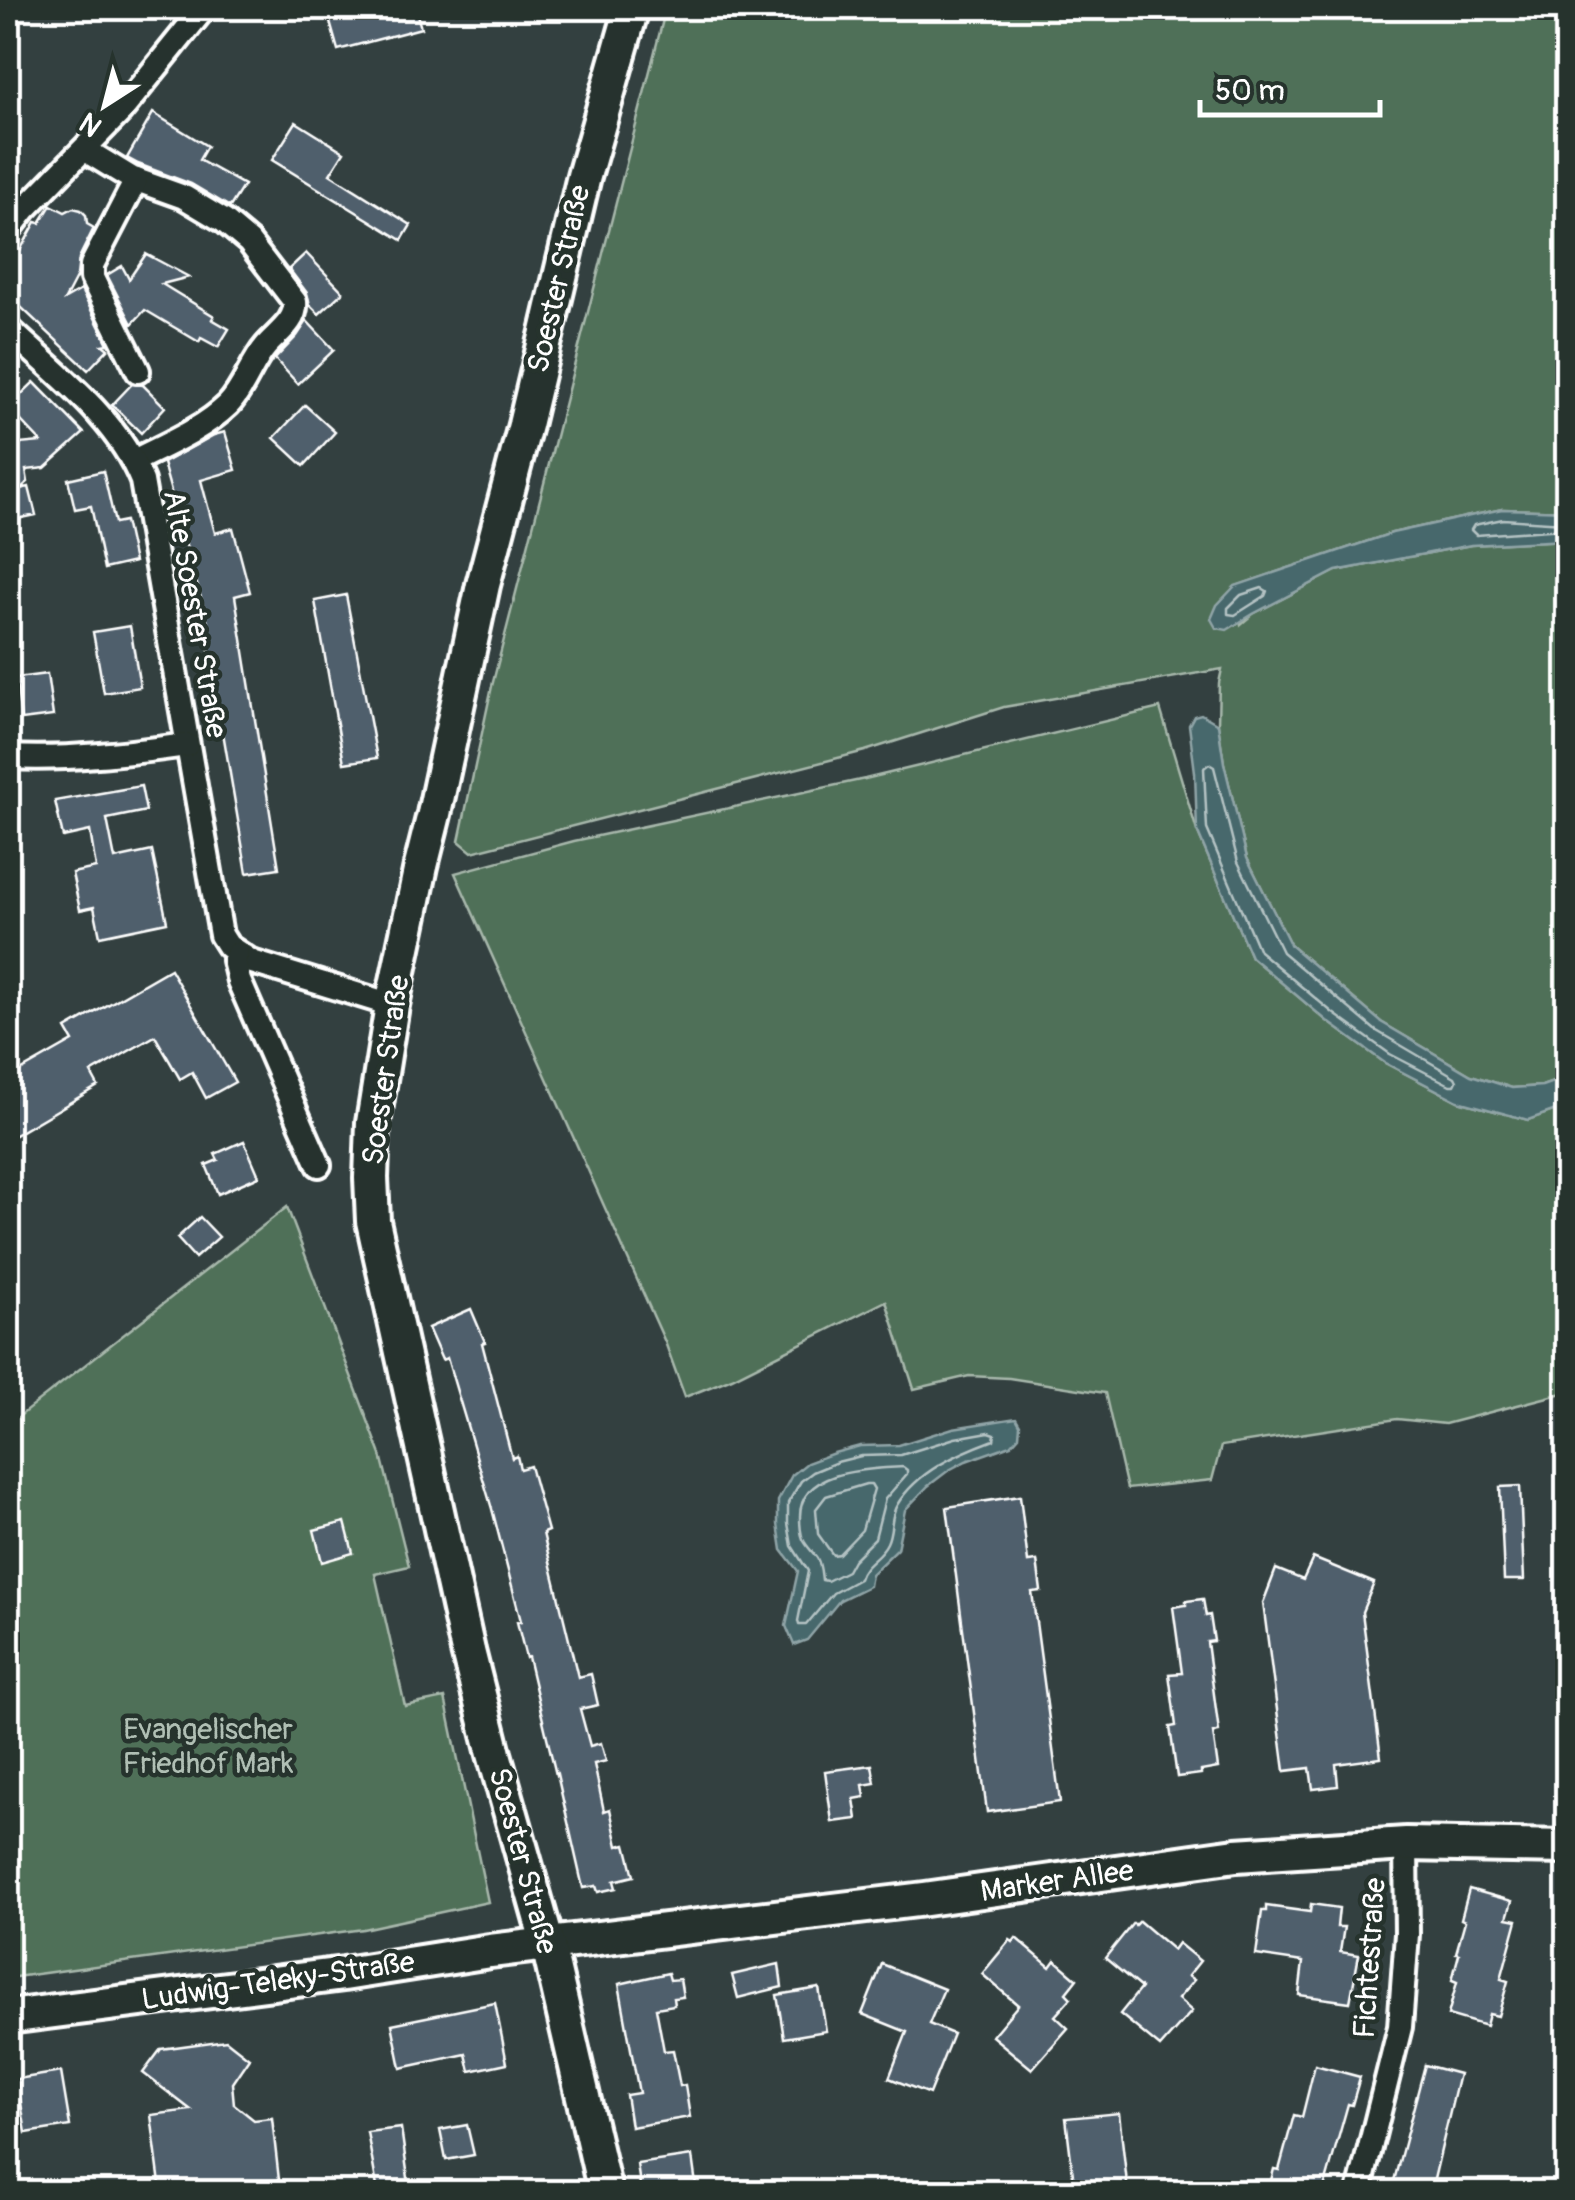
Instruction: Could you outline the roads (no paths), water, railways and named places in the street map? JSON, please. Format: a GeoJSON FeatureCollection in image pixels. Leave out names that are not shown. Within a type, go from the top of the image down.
{"type":"FeatureCollection","features":[{"type":"Feature","properties":{"kind":"main road","name":"Soester Straße"},"geometry":{"type":"LineString","coordinates":[[605,2192],[548,1945],[468,1651],[374,1221],[371,1178],[373,1123],[392,1005],[482,585],[525,425],[584,176],[632,8]]}},
{"type":"Feature","properties":{"kind":"main road","name":"Marker Allee"},"geometry":{"type":"LineString","coordinates":[[548,1945],[1236,1856],[1406,1844],[1568,1847]]}},
{"type":"Feature","properties":{"kind":"main road","name":"Ludwig-Teleky-Straße"},"geometry":{"type":"LineString","coordinates":[[8,2017],[548,1945]]}},
{"type":"Feature","properties":{"kind":"street"},"geometry":{"type":"LineString","coordinates":[[8,231],[120,112],[204,8]]}},
{"type":"Feature","properties":{"kind":"street"},"geometry":{"type":"LineString","coordinates":[[84,150],[136,180],[184,197],[224,221],[249,242],[296,302],[296,311],[264,348],[229,404],[187,434],[134,460]]}},
{"type":"Feature","properties":{"kind":"street"},"geometry":{"type":"LineString","coordinates":[[136,180],[92,265],[92,278],[138,370]]}},
{"type":"Feature","properties":{"kind":"street","name":"Alte Soester Straße"},"geometry":{"type":"LineString","coordinates":[[8,328],[95,411],[134,460],[142,482],[221,934],[237,954],[234,960],[238,981],[319,1165]]}},
{"type":"Feature","properties":{"kind":"street"},"geometry":{"type":"LineString","coordinates":[[8,757],[109,756],[188,745]]}},
{"type":"Feature","properties":{"kind":"street"},"geometry":{"type":"LineString","coordinates":[[237,954],[392,1005]]}},
{"type":"Feature","properties":{"kind":"street","name":"Fichtestraße"},"geometry":{"type":"LineString","coordinates":[[1359,2192],[1400,2027],[1407,1934],[1406,1844]]}},
{"type":"Feature","properties":{"kind":"water"},"geometry":{"type":"Polygon","coordinates":[[[1502,509],[1567,511],[1567,540],[1471,545],[1336,571],[1227,630],[1216,628],[1211,619],[1217,605],[1235,586],[1392,533],[1502,509]]]}},
{"type":"Feature","properties":{"kind":"water"},"geometry":{"type":"Polygon","coordinates":[[[1201,714],[1218,724],[1247,858],[1291,946],[1381,1022],[1471,1075],[1512,1088],[1542,1086],[1567,1077],[1567,1106],[1528,1120],[1458,1101],[1385,1063],[1327,1021],[1251,957],[1197,831],[1189,725],[1194,716],[1201,714]]]}},
{"type":"Feature","properties":{"kind":"water"},"geometry":{"type":"Polygon","coordinates":[[[1016,1418],[1019,1436],[1011,1445],[966,1461],[928,1486],[905,1510],[897,1549],[871,1574],[869,1586],[840,1600],[807,1640],[794,1645],[786,1626],[798,1571],[782,1550],[778,1524],[778,1501],[792,1475],[807,1463],[860,1446],[899,1445],[953,1428],[1016,1418]]]}},
{"type":"Feature","properties":{"kind":"park label","name":"Evangelischer Friedhof Mark"},"geometry":{"type":"Point","coordinates":[208,1746]}}]}
